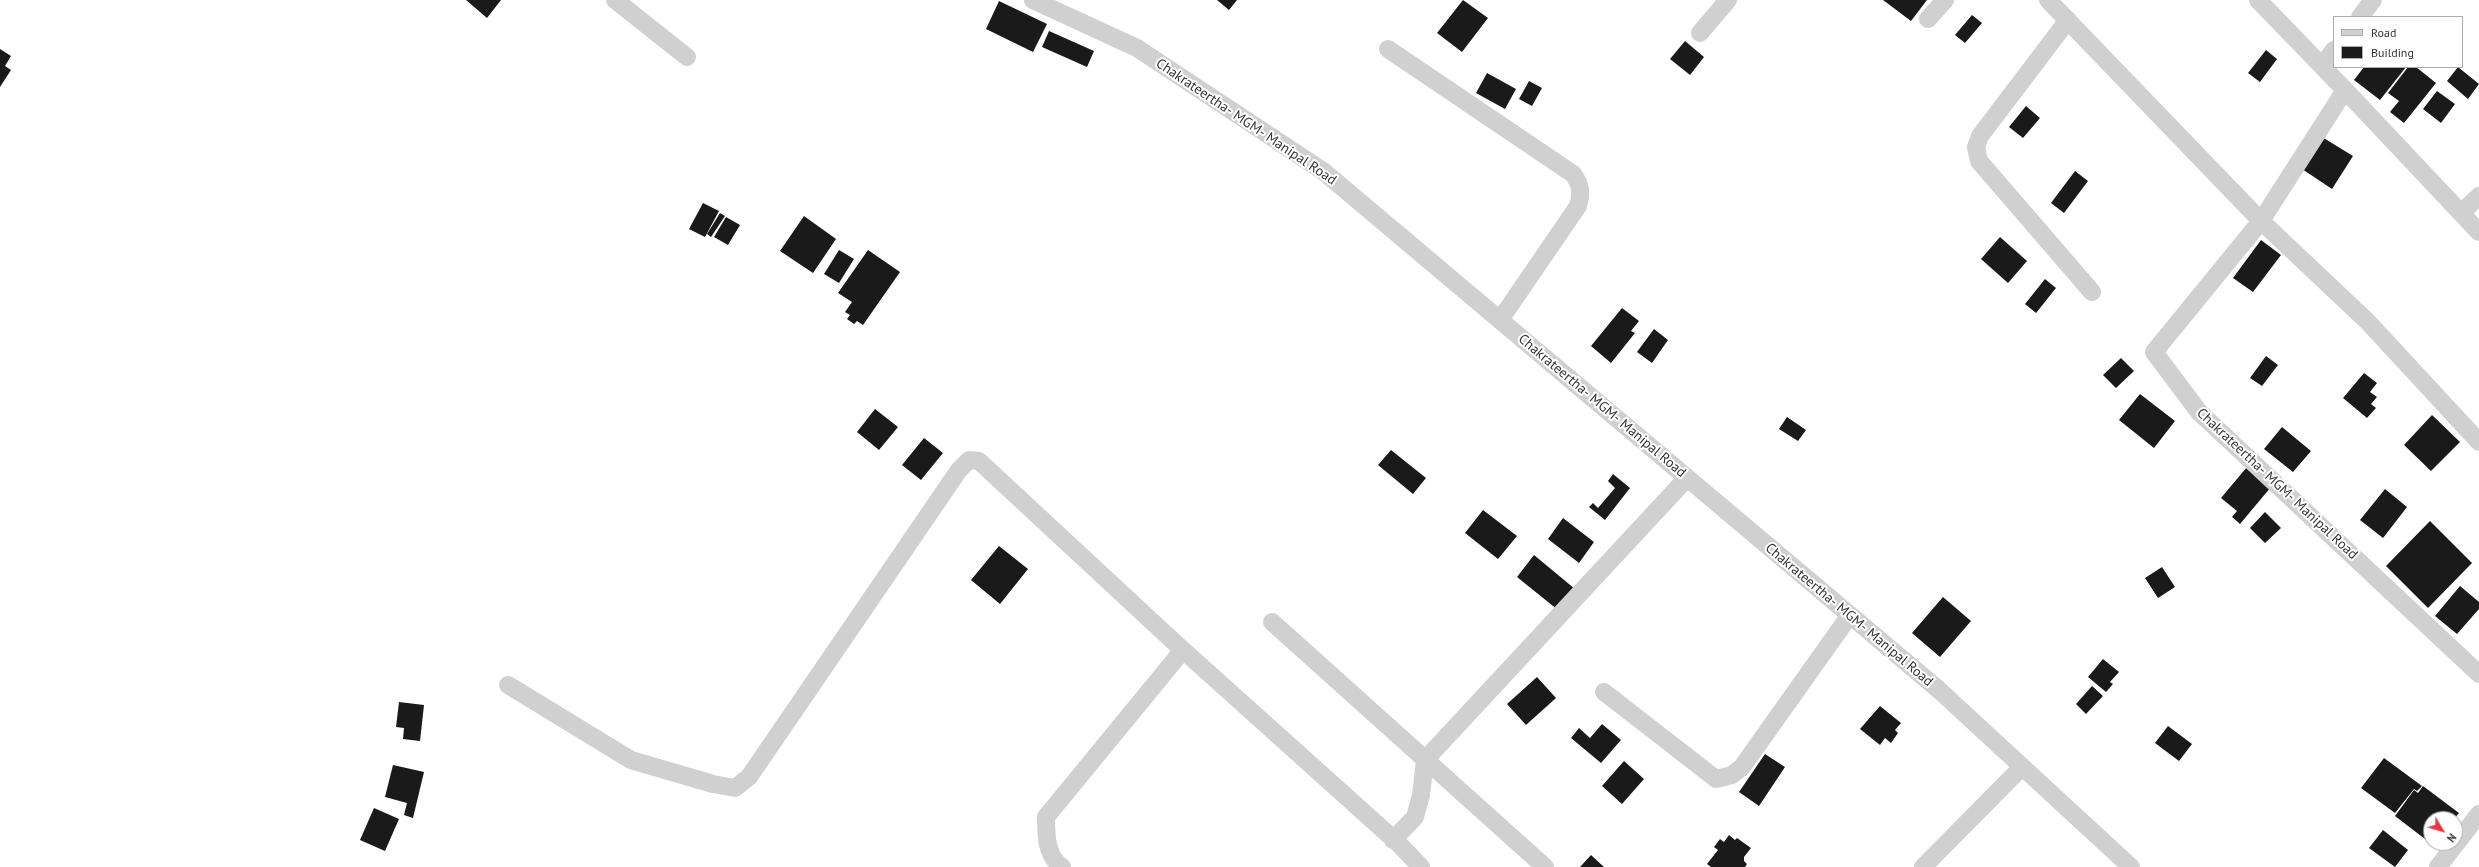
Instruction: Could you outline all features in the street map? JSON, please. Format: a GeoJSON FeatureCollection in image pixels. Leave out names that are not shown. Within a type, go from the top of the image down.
{"type":"FeatureCollection","features":[{"type":"Feature","properties":{"kind":"street"},"geometry":{"type":"LineString","coordinates":[[614,0],[687,57]]}},
{"type":"Feature","properties":{"kind":"street","name":"Chakrateertha- MGM- Manipal Road"},"geometry":{"type":"LineString","coordinates":[[1033,0],[1137,48],[1323,171],[1939,690],[2131,867]]}},
{"type":"Feature","properties":{"kind":"street"},"geometry":{"type":"LineString","coordinates":[[1700,33],[1728,0]]}},
{"type":"Feature","properties":{"kind":"street"},"geometry":{"type":"LineString","coordinates":[[1928,19],[1945,0]]}},
{"type":"Feature","properties":{"kind":"street"},"geometry":{"type":"LineString","coordinates":[[2048,0],[2261,221],[2368,322],[2479,442]]}},
{"type":"Feature","properties":{"kind":"street"},"geometry":{"type":"LineString","coordinates":[[2258,0],[2479,232]]}},
{"type":"Feature","properties":{"kind":"street"},"geometry":{"type":"LineString","coordinates":[[2361,16],[2373,0]]}},
{"type":"Feature","properties":{"kind":"street"},"geometry":{"type":"LineString","coordinates":[[2068,20],[1980,136],[1976,147],[1979,161],[2092,292]]}},
{"type":"Feature","properties":{"kind":"street"},"geometry":{"type":"LineString","coordinates":[[1388,49],[1573,174],[1579,183],[1581,194],[1578,206],[1500,320]]}},
{"type":"Feature","properties":{"kind":"street"},"geometry":{"type":"LineString","coordinates":[[2322,66],[2333,51]]}},
{"type":"Feature","properties":{"kind":"street"},"geometry":{"type":"LineString","coordinates":[[2261,221],[2345,90]]}},
{"type":"Feature","properties":{"kind":"street"},"geometry":{"type":"LineString","coordinates":[[2461,213],[2479,196]]}},
{"type":"Feature","properties":{"kind":"street","name":"Chakrateertha- MGM- Manipal Road"},"geometry":{"type":"LineString","coordinates":[[2261,221],[2154,352],[2199,412],[2479,674]]}},
{"type":"Feature","properties":{"kind":"street"},"geometry":{"type":"LineString","coordinates":[[508,684],[631,760],[713,784],[735,788],[749,777],[959,470],[969,460],[979,461],[1421,867]]}},
{"type":"Feature","properties":{"kind":"street"},"geometry":{"type":"LineString","coordinates":[[1393,840],[1415,817],[1421,795],[1425,760],[1687,478]]}},
{"type":"Feature","properties":{"kind":"street"},"geometry":{"type":"LineString","coordinates":[[1604,692],[1716,779],[1732,775],[1742,767],[1850,615]]}},
{"type":"Feature","properties":{"kind":"street"},"geometry":{"type":"LineString","coordinates":[[1272,622],[1545,867]]}},
{"type":"Feature","properties":{"kind":"street"},"geometry":{"type":"LineString","coordinates":[[1062,867],[1056,863],[1046,842],[1046,817],[1183,650]]}},
{"type":"Feature","properties":{"kind":"street"},"geometry":{"type":"LineString","coordinates":[[1924,867],[2022,767]]}},
{"type":"Feature","properties":{"kind":"street"},"geometry":{"type":"LineString","coordinates":[[2438,867],[2479,814]]}},
{"type":"Feature","properties":{"kind":"building"},"geometry":{"type":"Polygon","coordinates":[[[466,0],[501,0],[487,18],[466,0]]]}},
{"type":"Feature","properties":{"kind":"building"},"geometry":{"type":"Polygon","coordinates":[[[1217,0],[1237,0],[1229,10],[1217,0]]]}},
{"type":"Feature","properties":{"kind":"building"},"geometry":{"type":"Polygon","coordinates":[[[1463,0],[1488,18],[1462,52],[1437,33],[1463,0]]]}},
{"type":"Feature","properties":{"kind":"building"},"geometry":{"type":"Polygon","coordinates":[[[1883,0],[1927,0],[1911,21],[1883,0]]]}},
{"type":"Feature","properties":{"kind":"building"},"geometry":{"type":"Polygon","coordinates":[[[999,1],[1047,24],[1033,52],[986,29],[999,1]]]}},
{"type":"Feature","properties":{"kind":"building"},"geometry":{"type":"Polygon","coordinates":[[[1972,15],[1982,23],[1965,43],[1955,35],[1972,15]]]}},
{"type":"Feature","properties":{"kind":"building"},"geometry":{"type":"Polygon","coordinates":[[[1049,31],[1094,51],[1087,67],[1042,47],[1049,31]]]}},
{"type":"Feature","properties":{"kind":"building"},"geometry":{"type":"Polygon","coordinates":[[[1685,41],[1704,57],[1690,75],[1670,59],[1685,41]]]}},
{"type":"Feature","properties":{"kind":"building"},"geometry":{"type":"Polygon","coordinates":[[[0,49],[11,56],[5,66],[11,70],[0,87],[0,49]]]}},
{"type":"Feature","properties":{"kind":"building"},"geometry":{"type":"Polygon","coordinates":[[[2266,50],[2277,59],[2260,82],[2248,73],[2266,50]]]}},
{"type":"Feature","properties":{"kind":"building"},"geometry":{"type":"Polygon","coordinates":[[[2363,68],[2405,68],[2380,100],[2354,80],[2363,68]]]}},
{"type":"Feature","properties":{"kind":"building"},"geometry":{"type":"Polygon","coordinates":[[[2407,68],[2417,68],[2436,83],[2404,123],[2390,112],[2399,101],[2388,93],[2407,68]]]}},
{"type":"Feature","properties":{"kind":"building"},"geometry":{"type":"Polygon","coordinates":[[[2457,68],[2459,68],[2479,84],[2468,99],[2447,81],[2457,68]]]}},
{"type":"Feature","properties":{"kind":"building"},"geometry":{"type":"Polygon","coordinates":[[[1487,73],[1516,89],[1505,109],[1476,93],[1487,73]]]}},
{"type":"Feature","properties":{"kind":"building"},"geometry":{"type":"Polygon","coordinates":[[[1529,81],[1542,88],[1532,106],[1519,99],[1529,81]]]}},
{"type":"Feature","properties":{"kind":"building"},"geometry":{"type":"Polygon","coordinates":[[[2437,91],[2455,104],[2441,123],[2423,109],[2437,91]]]}},
{"type":"Feature","properties":{"kind":"building"},"geometry":{"type":"Polygon","coordinates":[[[2026,106],[2040,118],[2023,138],[2009,127],[2026,106]]]}},
{"type":"Feature","properties":{"kind":"building"},"geometry":{"type":"Polygon","coordinates":[[[2322,137],[2353,156],[2332,189],[2302,169],[2322,137]]]}},
{"type":"Feature","properties":{"kind":"building"},"geometry":{"type":"Polygon","coordinates":[[[2075,171],[2088,181],[2064,213],[2051,203],[2075,171]]]}},
{"type":"Feature","properties":{"kind":"building"},"geometry":{"type":"Polygon","coordinates":[[[703,203],[719,211],[705,237],[689,229],[703,203]]]}},
{"type":"Feature","properties":{"kind":"building"},"geometry":{"type":"Polygon","coordinates":[[[720,213],[725,216],[711,237],[707,234],[720,213]]]}},
{"type":"Feature","properties":{"kind":"building"},"geometry":{"type":"Polygon","coordinates":[[[804,216],[836,239],[813,273],[780,251],[804,216]]]}},
{"type":"Feature","properties":{"kind":"building"},"geometry":{"type":"Polygon","coordinates":[[[726,217],[740,225],[728,245],[714,237],[726,217]]]}},
{"type":"Feature","properties":{"kind":"building"},"geometry":{"type":"Polygon","coordinates":[[[2000,237],[2027,261],[2008,283],[1981,259],[2000,237]]]}},
{"type":"Feature","properties":{"kind":"building"},"geometry":{"type":"Polygon","coordinates":[[[2261,240],[2281,255],[2253,292],[2233,278],[2261,240]]]}},
{"type":"Feature","properties":{"kind":"building"},"geometry":{"type":"Polygon","coordinates":[[[839,250],[854,259],[839,283],[824,274],[839,250]]]}},
{"type":"Feature","properties":{"kind":"building"},"geometry":{"type":"Polygon","coordinates":[[[868,250],[900,272],[863,325],[857,321],[854,324],[847,319],[850,315],[845,312],[852,302],[838,293],[868,250]]]}},
{"type":"Feature","properties":{"kind":"building"},"geometry":{"type":"Polygon","coordinates":[[[2045,279],[2056,288],[2036,313],[2025,304],[2045,279]]]}},
{"type":"Feature","properties":{"kind":"building"},"geometry":{"type":"Polygon","coordinates":[[[1622,308],[1639,321],[1631,331],[1635,333],[1611,363],[1591,346],[1622,308]]]}},
{"type":"Feature","properties":{"kind":"building"},"geometry":{"type":"Polygon","coordinates":[[[1654,329],[1668,340],[1652,363],[1637,352],[1654,329]]]}},
{"type":"Feature","properties":{"kind":"building"},"geometry":{"type":"Polygon","coordinates":[[[2266,356],[2278,365],[2262,386],[2250,378],[2266,356]]]}},
{"type":"Feature","properties":{"kind":"building"},"geometry":{"type":"Polygon","coordinates":[[[2121,358],[2134,371],[2116,388],[2103,375],[2121,358]]]}},
{"type":"Feature","properties":{"kind":"building"},"geometry":{"type":"Polygon","coordinates":[[[2364,373],[2377,383],[2370,392],[2377,397],[2371,404],[2376,408],[2367,418],[2343,398],[2364,373]]]}},
{"type":"Feature","properties":{"kind":"building"},"geometry":{"type":"Polygon","coordinates":[[[2140,394],[2175,421],[2154,448],[2119,420],[2140,394]]]}},
{"type":"Feature","properties":{"kind":"building"},"geometry":{"type":"Polygon","coordinates":[[[875,409],[898,427],[879,450],[857,432],[875,409]]]}},
{"type":"Feature","properties":{"kind":"building"},"geometry":{"type":"Polygon","coordinates":[[[2432,415],[2460,442],[2431,471],[2404,445],[2432,415]]]}},
{"type":"Feature","properties":{"kind":"building"},"geometry":{"type":"Polygon","coordinates":[[[1787,417],[1806,430],[1798,441],[1779,429],[1787,417]]]}},
{"type":"Feature","properties":{"kind":"building"},"geometry":{"type":"Polygon","coordinates":[[[2282,427],[2311,451],[2293,472],[2264,449],[2282,427]]]}},
{"type":"Feature","properties":{"kind":"building"},"geometry":{"type":"Polygon","coordinates":[[[924,438],[943,453],[921,480],[902,465],[924,438]]]}},
{"type":"Feature","properties":{"kind":"building"},"geometry":{"type":"Polygon","coordinates":[[[1391,450],[1426,478],[1413,494],[1378,465],[1391,450]]]}},
{"type":"Feature","properties":{"kind":"building"},"geometry":{"type":"Polygon","coordinates":[[[2247,467],[2271,487],[2240,524],[2232,517],[2237,511],[2221,498],[2247,467]]]}},
{"type":"Feature","properties":{"kind":"building"},"geometry":{"type":"Polygon","coordinates":[[[1613,474],[1630,488],[1605,520],[1589,507],[1593,503],[1598,508],[1615,488],[1608,481],[1613,474]]]}},
{"type":"Feature","properties":{"kind":"building"},"geometry":{"type":"Polygon","coordinates":[[[2385,489],[2407,507],[2383,538],[2360,520],[2385,489]]]}},
{"type":"Feature","properties":{"kind":"building"},"geometry":{"type":"Polygon","coordinates":[[[1483,510],[1517,536],[1498,559],[1465,533],[1483,510]]]}},
{"type":"Feature","properties":{"kind":"building"},"geometry":{"type":"Polygon","coordinates":[[[2265,512],[2281,528],[2265,543],[2250,528],[2265,512]]]}},
{"type":"Feature","properties":{"kind":"building"},"geometry":{"type":"Polygon","coordinates":[[[1563,518],[1594,542],[1579,563],[1548,539],[1563,518]]]}},
{"type":"Feature","properties":{"kind":"building"},"geometry":{"type":"Polygon","coordinates":[[[2430,521],[2472,563],[2428,608],[2386,566],[2430,521]]]}},
{"type":"Feature","properties":{"kind":"building"},"geometry":{"type":"Polygon","coordinates":[[[999,546],[1028,569],[1000,604],[971,580],[999,546]]]}},
{"type":"Feature","properties":{"kind":"building"},"geometry":{"type":"Polygon","coordinates":[[[1534,555],[1575,589],[1558,610],[1517,577],[1534,555]]]}},
{"type":"Feature","properties":{"kind":"building"},"geometry":{"type":"Polygon","coordinates":[[[2162,567],[2175,587],[2158,598],[2145,578],[2162,567]]]}},
{"type":"Feature","properties":{"kind":"building"},"geometry":{"type":"Polygon","coordinates":[[[2460,586],[2479,602],[2479,609],[2457,634],[2435,616],[2460,586]]]}},
{"type":"Feature","properties":{"kind":"building"},"geometry":{"type":"Polygon","coordinates":[[[1943,597],[1971,621],[1940,657],[1912,633],[1943,597]]]}},
{"type":"Feature","properties":{"kind":"building"},"geometry":{"type":"Polygon","coordinates":[[[2103,659],[2119,672],[2110,682],[2113,684],[2106,692],[2088,677],[2103,659]]]}},
{"type":"Feature","properties":{"kind":"building"},"geometry":{"type":"Polygon","coordinates":[[[1537,677],[1556,698],[1526,725],[1507,704],[1537,677]]]}},
{"type":"Feature","properties":{"kind":"building"},"geometry":{"type":"Polygon","coordinates":[[[2092,686],[2103,696],[2086,714],[2076,704],[2092,686]]]}},
{"type":"Feature","properties":{"kind":"building"},"geometry":{"type":"Polygon","coordinates":[[[399,702],[424,705],[420,741],[403,739],[404,728],[396,727],[399,702]]]}},
{"type":"Feature","properties":{"kind":"building"},"geometry":{"type":"Polygon","coordinates":[[[1880,706],[1901,723],[1895,730],[1898,733],[1891,743],[1885,738],[1880,745],[1860,729],[1880,706]]]}},
{"type":"Feature","properties":{"kind":"building"},"geometry":{"type":"Polygon","coordinates":[[[1602,724],[1621,740],[1601,763],[1571,738],[1579,728],[1590,738],[1602,724]]]}},
{"type":"Feature","properties":{"kind":"building"},"geometry":{"type":"Polygon","coordinates":[[[2168,726],[2192,744],[2179,761],[2155,743],[2168,726]]]}},
{"type":"Feature","properties":{"kind":"building"},"geometry":{"type":"Polygon","coordinates":[[[1765,754],[1785,767],[1759,806],[1739,792],[1765,754]]]}},
{"type":"Feature","properties":{"kind":"building"},"geometry":{"type":"Polygon","coordinates":[[[2384,758],[2422,786],[2417,791],[2414,789],[2395,813],[2361,788],[2384,758]]]}},
{"type":"Feature","properties":{"kind":"building"},"geometry":{"type":"Polygon","coordinates":[[[1624,761],[1644,779],[1622,804],[1602,786],[1624,761]]]}},
{"type":"Feature","properties":{"kind":"building"},"geometry":{"type":"Polygon","coordinates":[[[393,765],[424,772],[413,818],[404,815],[407,803],[385,797],[393,765]]]}},
{"type":"Feature","properties":{"kind":"building"},"geometry":{"type":"Polygon","coordinates":[[[2423,786],[2456,811],[2423,811],[2423,837],[2395,816],[2414,790],[2418,793],[2423,786]]]}},
{"type":"Feature","properties":{"kind":"building"},"geometry":{"type":"Polygon","coordinates":[[[374,808],[399,819],[385,851],[360,840],[374,808]]]}},
{"type":"Feature","properties":{"kind":"building"},"geometry":{"type":"Polygon","coordinates":[[[2383,830],[2408,850],[2395,867],[2369,848],[2383,830]]]}},
{"type":"Feature","properties":{"kind":"building"},"geometry":{"type":"Polygon","coordinates":[[[1729,835],[1735,840],[1737,838],[1751,848],[1744,857],[1744,861],[1747,864],[1745,867],[1711,867],[1707,864],[1718,850],[1714,847],[1720,839],[1724,842],[1729,835]]]}},
{"type":"Feature","properties":{"kind":"building"},"geometry":{"type":"Polygon","coordinates":[[[1591,855],[1604,867],[1580,867],[1591,855]]]}}]}
